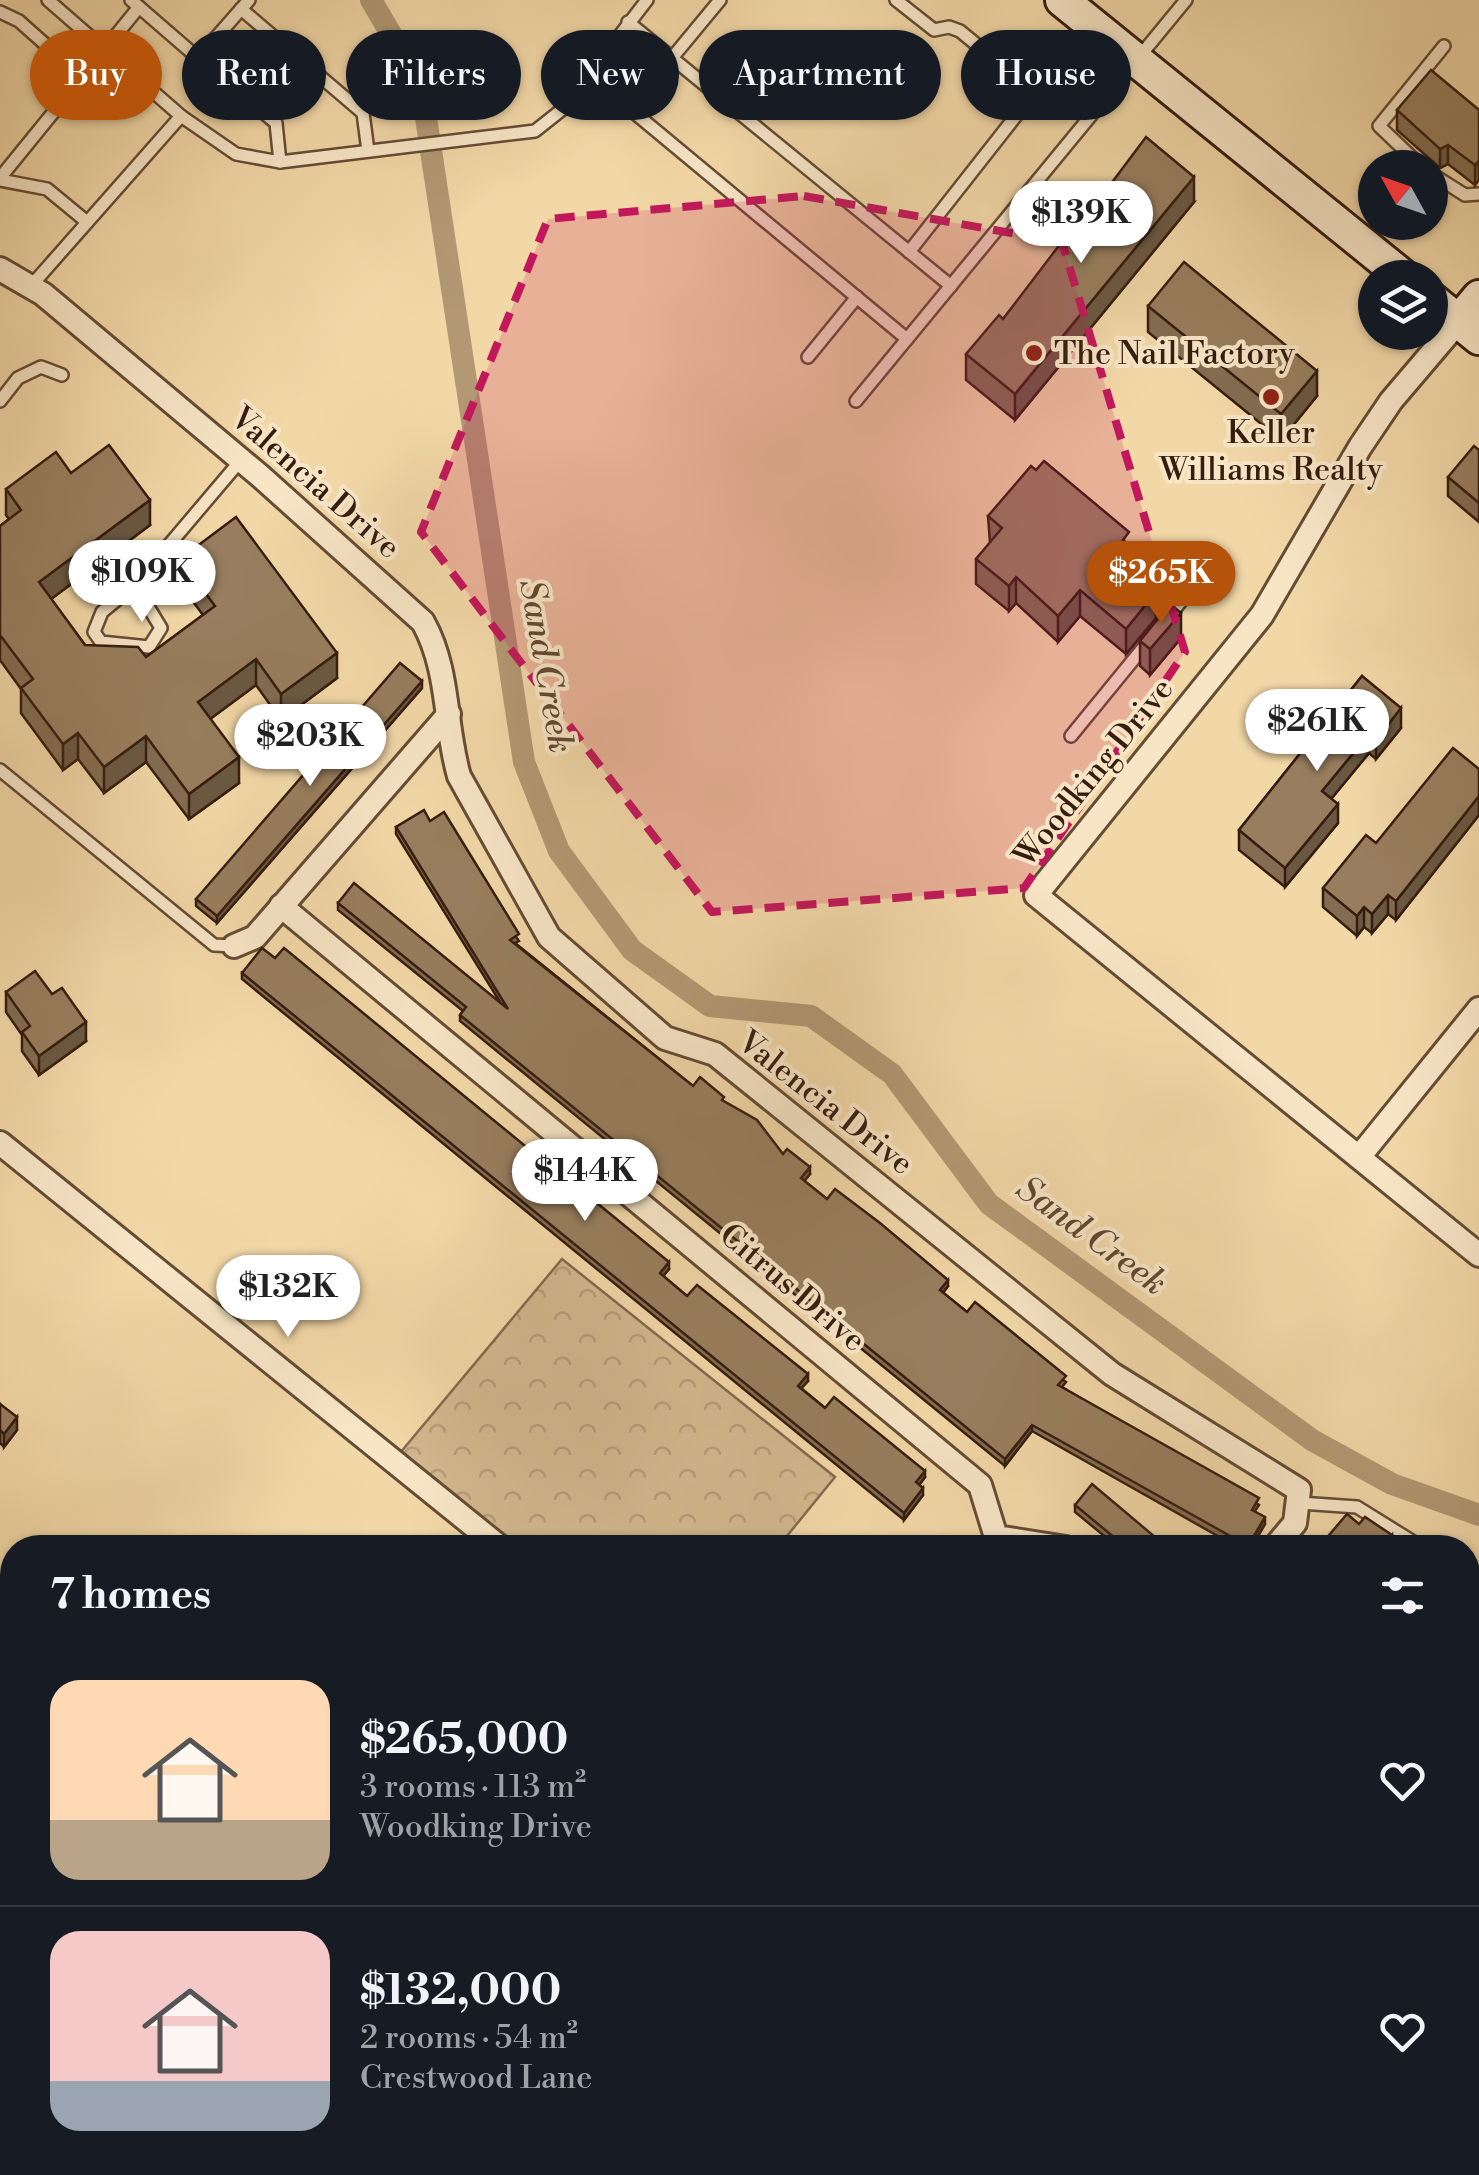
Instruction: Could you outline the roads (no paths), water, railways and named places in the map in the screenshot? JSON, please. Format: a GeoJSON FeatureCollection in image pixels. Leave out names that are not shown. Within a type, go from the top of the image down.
{"type":"FeatureCollection","features":[{"type":"Feature","properties":{"kind":"main road"},"geometry":{"type":"LineString","coordinates":[[1062,0],[1383,260]]}},
{"type":"Feature","properties":{"kind":"main road"},"geometry":{"type":"LineString","coordinates":[[1448,307],[1472,319]]}},
{"type":"Feature","properties":{"kind":"street","name":"Valencia Drive"},"geometry":{"type":"LineString","coordinates":[[0,269],[31,286],[241,460],[423,622],[438,650],[450,746],[458,776],[549,938],[666,1038],[715,1054],[1112,1374],[1300,1490],[1300,1502]]}},
{"type":"Feature","properties":{"kind":"street","name":"Woodking Drive"},"geometry":{"type":"LineString","coordinates":[[1472,319],[1392,401],[1262,615],[1036,895],[1479,1255]]}},
{"type":"Feature","properties":{"kind":"street"},"geometry":{"type":"LineString","coordinates":[[234,946],[255,936],[449,714]]}},
{"type":"Feature","properties":{"kind":"street","name":"Citrus Drive"},"geometry":{"type":"LineString","coordinates":[[282,906],[980,1484],[991,1535]]}},
{"type":"Feature","properties":{"kind":"street"},"geometry":{"type":"LineString","coordinates":[[1359,1157],[1479,1009]]}},
{"type":"Feature","properties":{"kind":"street"},"geometry":{"type":"LineString","coordinates":[[0,1143],[485,1535]]}},
{"type":"Feature","properties":{"kind":"street"},"geometry":{"type":"LineString","coordinates":[[1285,1535],[1295,1524],[1300,1502]]}},
{"type":"Feature","properties":{"kind":"lane"},"geometry":{"type":"LineString","coordinates":[[48,0],[83,30]]}},
{"type":"Feature","properties":{"kind":"lane"},"geometry":{"type":"LineString","coordinates":[[622,30],[647,0]]}},
{"type":"Feature","properties":{"kind":"lane"},"geometry":{"type":"LineString","coordinates":[[679,50],[720,0]]}},
{"type":"Feature","properties":{"kind":"lane"},"geometry":{"type":"LineString","coordinates":[[896,0],[934,30],[949,26],[960,31],[1029,88],[1030,98],[909,252]]}},
{"type":"Feature","properties":{"kind":"lane"},"geometry":{"type":"LineString","coordinates":[[856,401],[1186,0]]}},
{"type":"Feature","properties":{"kind":"lane"},"geometry":{"type":"LineString","coordinates":[[120,30],[135,3],[182,44]]}},
{"type":"Feature","properties":{"kind":"lane"},"geometry":{"type":"LineString","coordinates":[[222,30],[245,4],[363,113],[368,151]]}},
{"type":"Feature","properties":{"kind":"lane"},"geometry":{"type":"LineString","coordinates":[[0,12],[30,31]]}},
{"type":"Feature","properties":{"kind":"lane"},"geometry":{"type":"LineString","coordinates":[[628,22],[638,30]]}},
{"type":"Feature","properties":{"kind":"lane"},"geometry":{"type":"LineString","coordinates":[[1405,150],[1380,126],[1444,46]]}},
{"type":"Feature","properties":{"kind":"lane"},"geometry":{"type":"LineString","coordinates":[[679,64],[950,286]]}},
{"type":"Feature","properties":{"kind":"lane"},"geometry":{"type":"LineString","coordinates":[[162,99],[236,154],[280,162],[535,131],[549,120]]}},
{"type":"Feature","properties":{"kind":"lane"},"geometry":{"type":"LineString","coordinates":[[31,286],[181,116]]}},
{"type":"Feature","properties":{"kind":"lane"},"geometry":{"type":"LineString","coordinates":[[48,120],[0,179],[47,189],[87,222]]}},
{"type":"Feature","properties":{"kind":"lane"},"geometry":{"type":"LineString","coordinates":[[272,120],[276,123],[280,162]]}},
{"type":"Feature","properties":{"kind":"lane"},"geometry":{"type":"LineString","coordinates":[[643,120],[907,339]]}},
{"type":"Feature","properties":{"kind":"lane"},"geometry":{"type":"LineString","coordinates":[[1448,185],[1465,196],[1479,194]]}},
{"type":"Feature","properties":{"kind":"lane"},"geometry":{"type":"LineString","coordinates":[[808,356],[856,297]]}},
{"type":"Feature","properties":{"kind":"lane"},"geometry":{"type":"LineString","coordinates":[[0,401],[18,378],[41,367],[62,375]]}},
{"type":"Feature","properties":{"kind":"lane"},"geometry":{"type":"LineString","coordinates":[[135,585],[158,617],[161,628],[156,640],[149,646],[101,642],[95,623],[102,612],[135,585],[241,460]]}},
{"type":"Feature","properties":{"kind":"lane"},"geometry":{"type":"LineString","coordinates":[[1071,736],[1200,578]]}},
{"type":"Feature","properties":{"kind":"lane"},"geometry":{"type":"LineString","coordinates":[[0,770],[214,946],[234,946]]}},
{"type":"Feature","properties":{"kind":"lane"},"geometry":{"type":"LineString","coordinates":[[1300,1502],[1357,1507],[1403,1535]]}},
{"type":"Feature","properties":{"kind":"waterway","name":"Sand Creek"},"geometry":{"type":"LineString","coordinates":[[371,0],[421,85],[524,762],[559,851],[632,950],[710,1006],[811,1016],[892,1074],[989,1204],[1312,1440],[1392,1484],[1479,1515]]}},
{"type":"Feature","properties":{"kind":"place","name":"The Nail Factory"},"geometry":{"type":"Point","coordinates":[1034,353]}},
{"type":"Feature","properties":{"kind":"place","name":"Keller Williams Realty"},"geometry":{"type":"Point","coordinates":[1271,397]}}]}
